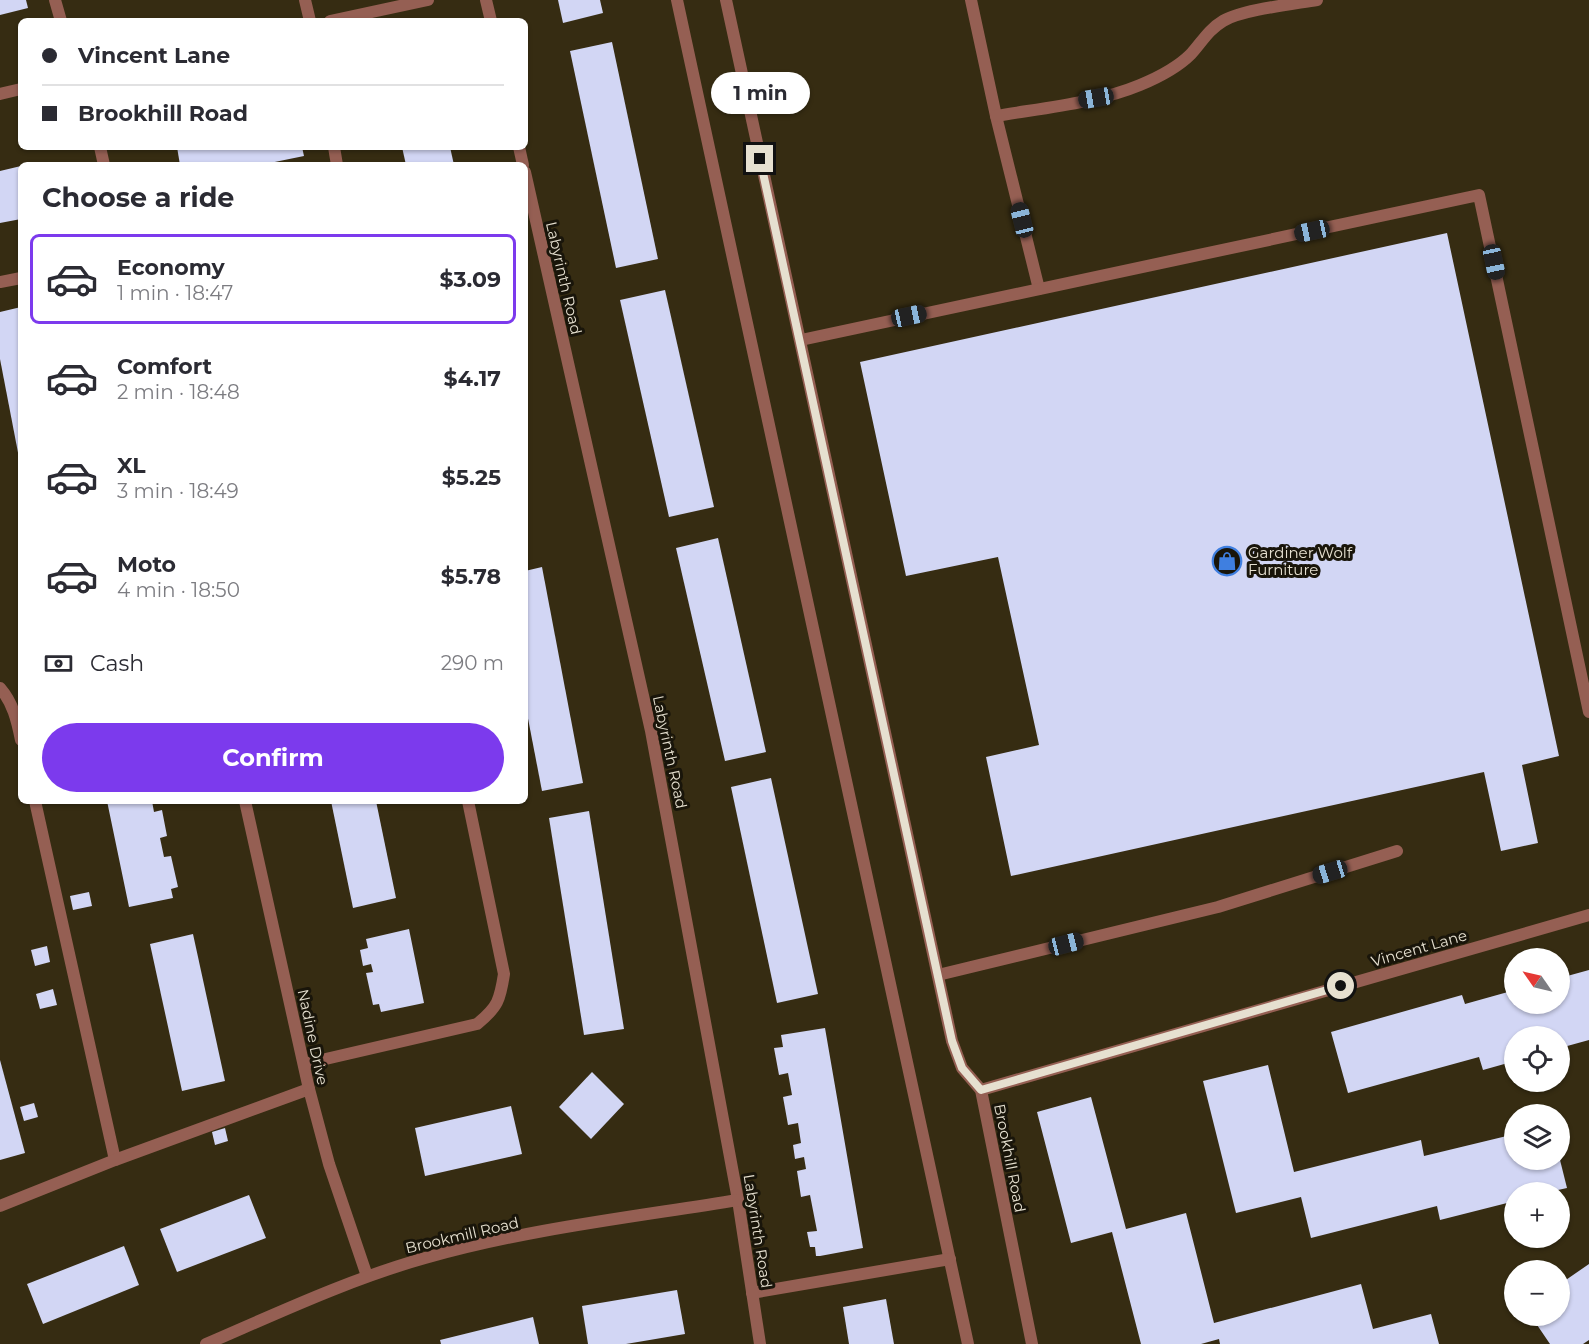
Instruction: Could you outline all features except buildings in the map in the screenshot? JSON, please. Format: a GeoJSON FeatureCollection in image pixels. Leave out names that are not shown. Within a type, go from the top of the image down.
{"type":"FeatureCollection","features":[{"type":"Feature","properties":{"kind":"street"},"geometry":{"type":"LineString","coordinates":[[55,0],[60,18]]}},
{"type":"Feature","properties":{"kind":"street"},"geometry":{"type":"LineString","coordinates":[[305,0],[309,18]]}},
{"type":"Feature","properties":{"kind":"street"},"geometry":{"type":"LineString","coordinates":[[344,18],[428,0]]}},
{"type":"Feature","properties":{"kind":"street"},"geometry":{"type":"LineString","coordinates":[[486,0],[490,18]]}},
{"type":"Feature","properties":{"kind":"street"},"geometry":{"type":"LineString","coordinates":[[677,0],[968,1344]]}},
{"type":"Feature","properties":{"kind":"street","name":"Brookhill Road"},"geometry":{"type":"LineString","coordinates":[[726,0],[952,1041],[962,1068],[981,1090],[1032,1344]]}},
{"type":"Feature","properties":{"kind":"street"},"geometry":{"type":"LineString","coordinates":[[971,0],[996,116],[1039,289]]}},
{"type":"Feature","properties":{"kind":"street"},"geometry":{"type":"LineString","coordinates":[[996,116],[1115,94],[1142,84],[1171,69],[1191,54],[1205,36],[1224,20],[1317,0]]}},
{"type":"Feature","properties":{"kind":"street"},"geometry":{"type":"LineString","coordinates":[[0,94],[18,90]]}},
{"type":"Feature","properties":{"kind":"street","name":"Labyrinth Road"},"geometry":{"type":"LineString","coordinates":[[528,185],[651,731],[738,1200],[760,1344]]}},
{"type":"Feature","properties":{"kind":"street"},"geometry":{"type":"LineString","coordinates":[[801,340],[1479,195],[1589,712]]}},
{"type":"Feature","properties":{"kind":"street"},"geometry":{"type":"LineString","coordinates":[[0,282],[18,279]]}},
{"type":"Feature","properties":{"kind":"street"},"geometry":{"type":"LineString","coordinates":[[0,688],[15,712],[18,726]]}},
{"type":"Feature","properties":{"kind":"street"},"geometry":{"type":"LineString","coordinates":[[36,804],[115,1160]]}},
{"type":"Feature","properties":{"kind":"street","name":"Nadine Drive"},"geometry":{"type":"LineString","coordinates":[[246,804],[309,1089],[329,1164],[367,1276]]}},
{"type":"Feature","properties":{"kind":"street"},"geometry":{"type":"LineString","coordinates":[[303,1064],[477,1024],[493,1011],[500,994],[504,974],[469,804]]}},
{"type":"Feature","properties":{"kind":"street"},"geometry":{"type":"LineString","coordinates":[[938,975],[1218,907],[1397,851]]}},
{"type":"Feature","properties":{"kind":"street","name":"Vincent Lane"},"geometry":{"type":"LineString","coordinates":[[981,1090],[1589,915]]}},
{"type":"Feature","properties":{"kind":"street"},"geometry":{"type":"LineString","coordinates":[[0,1206],[115,1160],[309,1089]]}},
{"type":"Feature","properties":{"kind":"street","name":"Brookmill Road"},"geometry":{"type":"LineString","coordinates":[[206,1344],[367,1276],[425,1258],[481,1244],[738,1200]]}},
{"type":"Feature","properties":{"kind":"street"},"geometry":{"type":"LineString","coordinates":[[752,1293],[950,1259]]}},
{"type":"Feature","properties":{"kind":"place","name":"Gardiner Wolf Furniture"},"geometry":{"type":"Point","coordinates":[1227,561]}},
{"type":"Feature","properties":{"kind":"route"},"geometry":{"type":"LineString","coordinates":[[760,159],[952,1041],[962,1068],[981,1090],[1341,986]]}}]}
